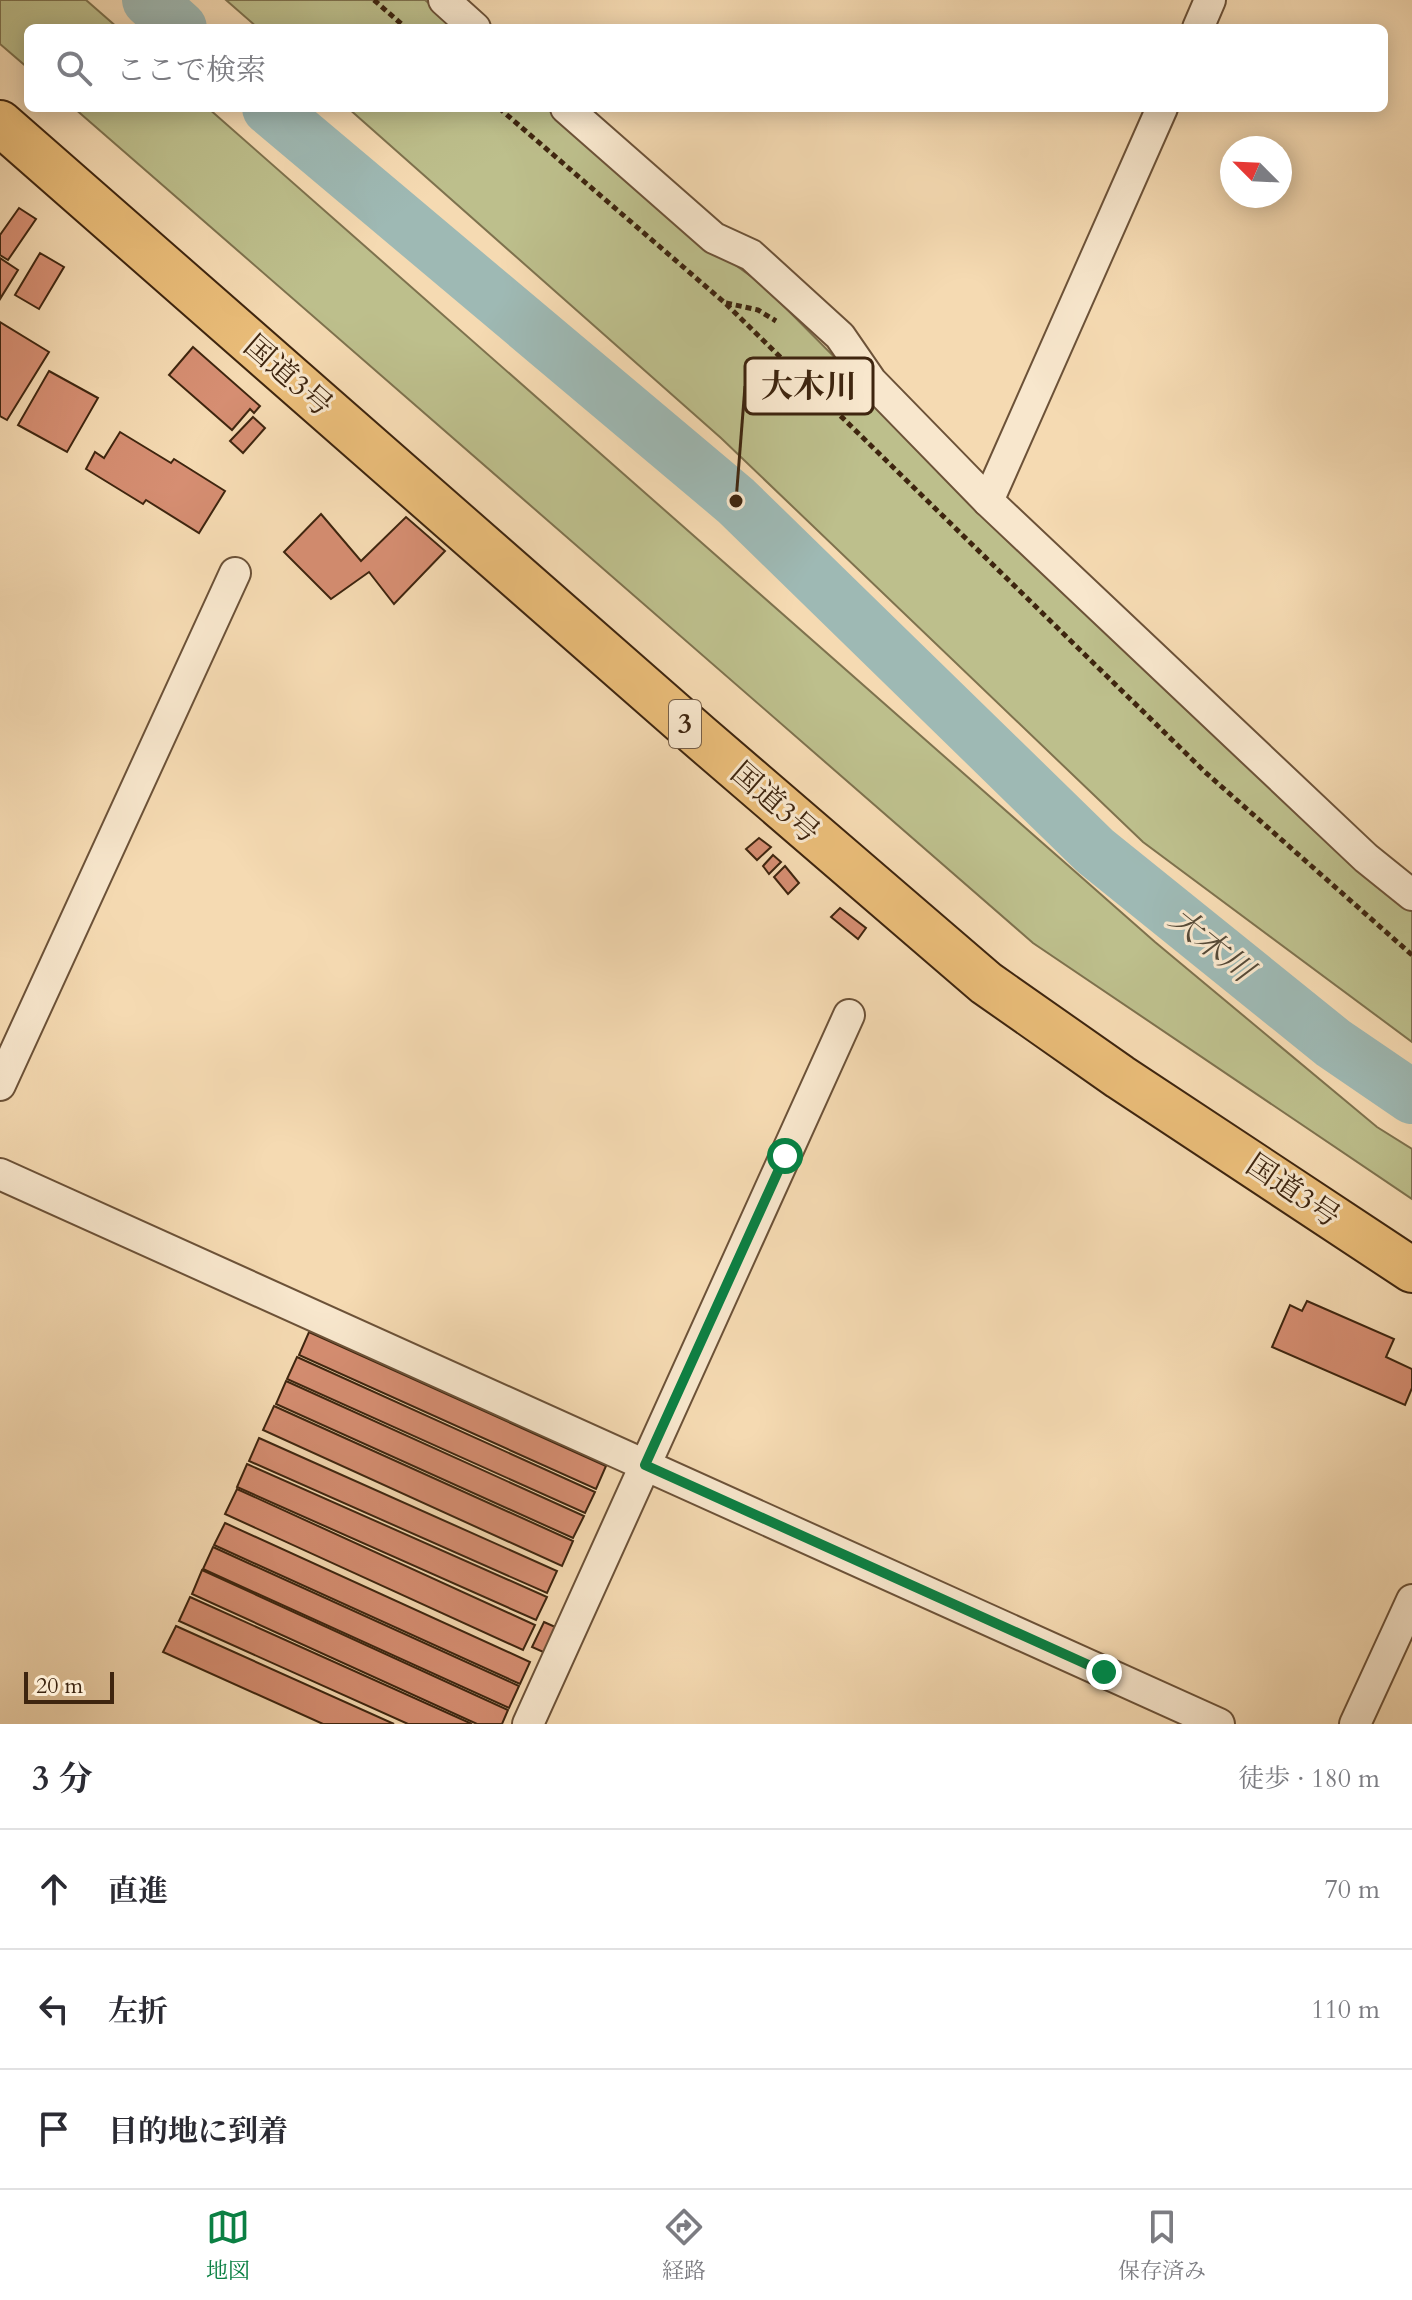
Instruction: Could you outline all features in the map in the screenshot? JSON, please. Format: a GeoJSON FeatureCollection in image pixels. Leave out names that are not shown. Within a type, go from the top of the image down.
{"type":"FeatureCollection","features":[{"type":"Feature","properties":{"kind":"highway","name":"国道3号"},"geometry":{"type":"LineString","coordinates":[[0,123],[710,747],[986,983],[1120,1077],[1412,1270]]}},
{"type":"Feature","properties":{"kind":"street"},"geometry":{"type":"LineString","coordinates":[[444,0],[471,24]]}},
{"type":"Feature","properties":{"kind":"street"},"geometry":{"type":"LineString","coordinates":[[1200,24],[1210,0]]}},
{"type":"Feature","properties":{"kind":"street"},"geometry":{"type":"LineString","coordinates":[[571,112],[714,238],[751,255],[840,336],[871,381],[988,501],[1366,858],[1412,895]]}},
{"type":"Feature","properties":{"kind":"street"},"geometry":{"type":"LineString","coordinates":[[988,501],[1160,112]]}},
{"type":"Feature","properties":{"kind":"street"},"geometry":{"type":"LineString","coordinates":[[0,1085],[235,573]]}},
{"type":"Feature","properties":{"kind":"street"},"geometry":{"type":"LineString","coordinates":[[528,1724],[849,1015]]}},
{"type":"Feature","properties":{"kind":"street"},"geometry":{"type":"LineString","coordinates":[[0,1174],[1219,1724]]}},
{"type":"Feature","properties":{"kind":"street"},"geometry":{"type":"LineString","coordinates":[[1355,1724],[1412,1600]]}},
{"type":"Feature","properties":{"kind":"path"},"geometry":{"type":"LineString","coordinates":[[374,0],[401,24]]}},
{"type":"Feature","properties":{"kind":"path"},"geometry":{"type":"LineString","coordinates":[[504,112],[725,303],[1205,772],[1412,955]]}},
{"type":"Feature","properties":{"kind":"green space"},"geometry":{"type":"Polygon","coordinates":[[[0,0],[86,0],[113,24],[24,24],[24,65],[0,44],[0,0]]]}},
{"type":"Feature","properties":{"kind":"green space"},"geometry":{"type":"Polygon","coordinates":[[[226,0],[425,0],[453,24],[253,24],[226,0]]]}},
{"type":"Feature","properties":{"kind":"green space"},"geometry":{"type":"Polygon","coordinates":[[[79,112],[213,112],[1155,942],[1377,1127],[1412,1149],[1412,1199],[1033,943],[79,112]]]}},
{"type":"Feature","properties":{"kind":"green space"},"geometry":{"type":"Polygon","coordinates":[[[353,112],[556,112],[716,251],[763,285],[979,503],[1366,874],[1412,910],[1412,1042],[1143,842],[721,438],[353,112]]]}},
{"type":"Feature","properties":{"kind":"building"},"geometry":{"type":"Polygon","coordinates":[[[19,208],[36,219],[8,260],[0,255],[0,235],[19,208]]]}},
{"type":"Feature","properties":{"kind":"building"},"geometry":{"type":"Polygon","coordinates":[[[40,253],[64,267],[39,309],[15,295],[40,253]]]}},
{"type":"Feature","properties":{"kind":"building"},"geometry":{"type":"Polygon","coordinates":[[[0,258],[18,270],[0,299],[0,258]]]}},
{"type":"Feature","properties":{"kind":"building"},"geometry":{"type":"Polygon","coordinates":[[[0,322],[49,352],[7,420],[0,416],[0,322]]]}},
{"type":"Feature","properties":{"kind":"building"},"geometry":{"type":"Polygon","coordinates":[[[193,347],[260,406],[254,413],[250,409],[232,430],[169,375],[193,347]]]}},
{"type":"Feature","properties":{"kind":"building"},"geometry":{"type":"Polygon","coordinates":[[[49,371],[98,398],[67,452],[18,425],[49,371]]]}},
{"type":"Feature","properties":{"kind":"building"},"geometry":{"type":"Polygon","coordinates":[[[253,417],[265,428],[243,453],[230,441],[253,417]]]}},
{"type":"Feature","properties":{"kind":"building"},"geometry":{"type":"Polygon","coordinates":[[[120,432],[171,463],[174,459],[225,491],[199,533],[146,500],[143,504],[86,469],[95,452],[104,458],[120,432]]]}},
{"type":"Feature","properties":{"kind":"building"},"geometry":{"type":"Polygon","coordinates":[[[321,514],[361,561],[406,517],[445,551],[394,604],[369,572],[331,599],[284,552],[321,514]]]}},
{"type":"Feature","properties":{"kind":"building"},"geometry":{"type":"Polygon","coordinates":[[[759,838],[771,847],[757,860],[746,849],[759,838]]]}},
{"type":"Feature","properties":{"kind":"building"},"geometry":{"type":"Polygon","coordinates":[[[773,855],[781,862],[769,874],[763,866],[773,855]]]}},
{"type":"Feature","properties":{"kind":"building"},"geometry":{"type":"Polygon","coordinates":[[[785,866],[799,883],[788,894],[774,877],[785,866]]]}},
{"type":"Feature","properties":{"kind":"building"},"geometry":{"type":"Polygon","coordinates":[[[840,908],[866,928],[858,939],[831,917],[840,908]]]}},
{"type":"Feature","properties":{"kind":"building"},"geometry":{"type":"Polygon","coordinates":[[[1307,1301],[1394,1339],[1386,1357],[1412,1369],[1412,1388],[1405,1405],[1272,1347],[1290,1305],[1302,1311],[1307,1301]]]}},
{"type":"Feature","properties":{"kind":"building"},"geometry":{"type":"Polygon","coordinates":[[[309,1332],[606,1466],[596,1489],[299,1355],[309,1332]]]}},
{"type":"Feature","properties":{"kind":"building"},"geometry":{"type":"Polygon","coordinates":[[[297,1357],[595,1492],[585,1513],[287,1379],[297,1357]]]}},
{"type":"Feature","properties":{"kind":"building"},"geometry":{"type":"Polygon","coordinates":[[[286,1381],[584,1516],[573,1538],[276,1404],[286,1381]]]}},
{"type":"Feature","properties":{"kind":"building"},"geometry":{"type":"Polygon","coordinates":[[[274,1406],[573,1541],[562,1566],[263,1430],[274,1406]]]}},
{"type":"Feature","properties":{"kind":"building"},"geometry":{"type":"Polygon","coordinates":[[[259,1438],[557,1571],[547,1593],[249,1461],[259,1438]]]}},
{"type":"Feature","properties":{"kind":"building"},"geometry":{"type":"Polygon","coordinates":[[[247,1464],[547,1597],[536,1620],[237,1487],[247,1464]]]}},
{"type":"Feature","properties":{"kind":"building"},"geometry":{"type":"Polygon","coordinates":[[[237,1489],[535,1625],[523,1650],[225,1514],[237,1489]]]}},
{"type":"Feature","properties":{"kind":"building"},"geometry":{"type":"Polygon","coordinates":[[[225,1523],[530,1662],[520,1684],[214,1545],[225,1523]]]}},
{"type":"Feature","properties":{"kind":"building"},"geometry":{"type":"Polygon","coordinates":[[[213,1547],[519,1686],[509,1708],[203,1569],[213,1547]]]}},
{"type":"Feature","properties":{"kind":"building"},"geometry":{"type":"Polygon","coordinates":[[[202,1570],[508,1710],[502,1724],[477,1724],[192,1594],[202,1570]]]}},
{"type":"Feature","properties":{"kind":"building"},"geometry":{"type":"Polygon","coordinates":[[[190,1597],[472,1724],[408,1724],[179,1621],[190,1597]]]}},
{"type":"Feature","properties":{"kind":"building"},"geometry":{"type":"Polygon","coordinates":[[[544,1622],[562,1630],[550,1655],[532,1647],[544,1622]]]}},
{"type":"Feature","properties":{"kind":"building"},"geometry":{"type":"Polygon","coordinates":[[[176,1626],[394,1724],[323,1724],[163,1652],[176,1626]]]}},
{"type":"Feature","properties":{"kind":"waterway","name":"大木川"},"geometry":{"type":"LineString","coordinates":[[149,0],[176,24]]}},
{"type":"Feature","properties":{"kind":"waterway","name":"大木川"},"geometry":{"type":"LineString","coordinates":[[274,112],[736,501],[1095,851],[1333,1043],[1412,1097]]}},
{"type":"Feature","properties":{"kind":"place","name":"大木川"},"geometry":{"type":"Point","coordinates":[736,501]}},
{"type":"Feature","properties":{"kind":"route"},"geometry":{"type":"LineString","coordinates":[[785,1156],[645,1465],[1104,1672]]}}]}
